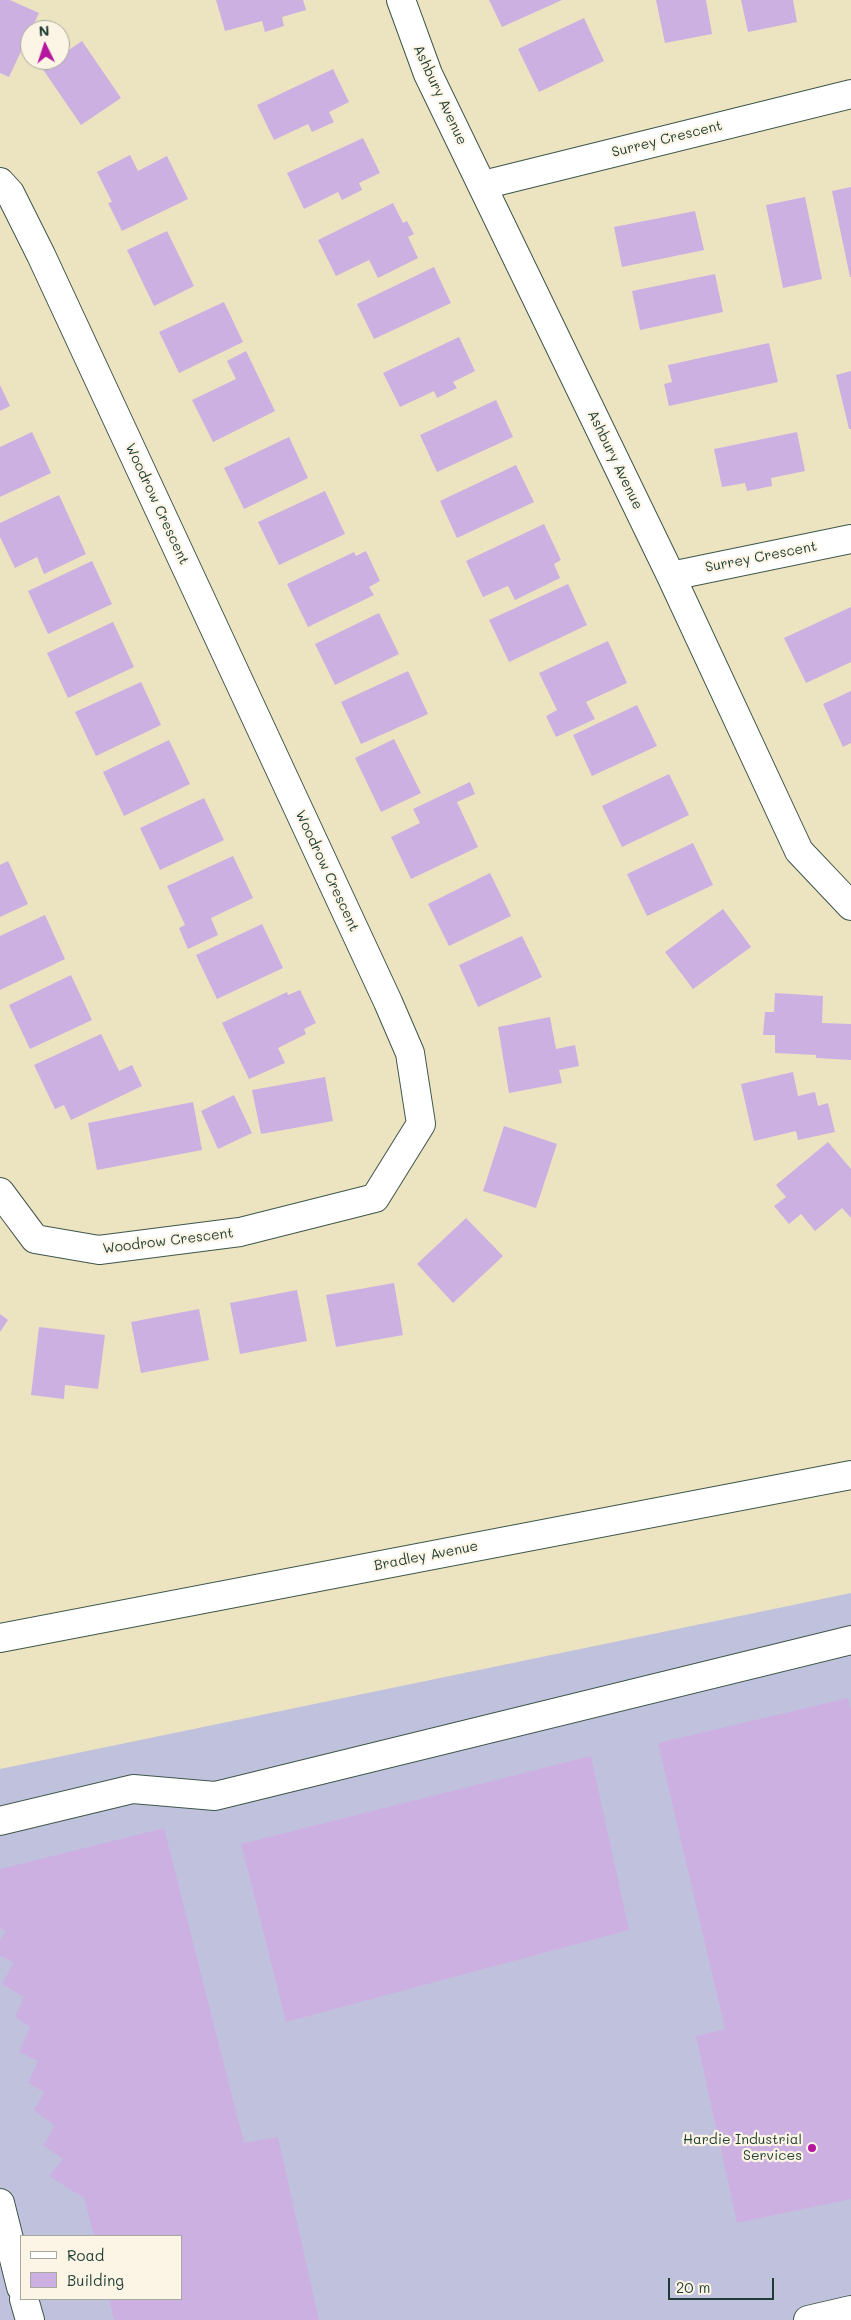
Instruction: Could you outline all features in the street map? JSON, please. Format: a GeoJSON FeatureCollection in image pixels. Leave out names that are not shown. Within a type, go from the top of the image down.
{"type":"FeatureCollection","features":[{"type":"Feature","properties":{"kind":"street","name":"Ashbury Avenue"},"geometry":{"type":"LineString","coordinates":[[401,0],[428,74],[671,576],[799,851],[851,906]]}},
{"type":"Feature","properties":{"kind":"street","name":"Surrey Crescent"},"geometry":{"type":"LineString","coordinates":[[483,185],[851,94]]}},
{"type":"Feature","properties":{"kind":"street","name":"Woodrow Crescent"},"geometry":{"type":"LineString","coordinates":[[0,182],[10,193],[41,256],[391,1010],[410,1053],[420,1124],[375,1198],[240,1232],[99,1250],[35,1239],[0,1192]]}},
{"type":"Feature","properties":{"kind":"street","name":"Surrey Crescent"},"geometry":{"type":"LineString","coordinates":[[671,576],[851,539]]}},
{"type":"Feature","properties":{"kind":"street","name":"Bradley Avenue"},"geometry":{"type":"LineString","coordinates":[[0,1638],[851,1475]]}},
{"type":"Feature","properties":{"kind":"street"},"geometry":{"type":"LineString","coordinates":[[0,1821],[133,1789],[215,1796],[851,1640]]}},
{"type":"Feature","properties":{"kind":"street"},"geometry":{"type":"LineString","coordinates":[[0,2204],[20,2283]]}},
{"type":"Feature","properties":{"kind":"street"},"geometry":{"type":"LineString","coordinates":[[24,2300],[30,2320]]}},
{"type":"Feature","properties":{"kind":"street"},"geometry":{"type":"LineString","coordinates":[[808,2320],[851,2310]]}},
{"type":"Feature","properties":{"kind":"shaded area"},"geometry":{"type":"Polygon","coordinates":[[[851,1593],[851,2320],[0,2320],[0,1769],[851,1593]]]}},
{"type":"Feature","properties":{"kind":"building"},"geometry":{"type":"Polygon","coordinates":[[[0,0],[10,0],[39,13],[36,20],[20,20],[20,54],[9,77],[0,73],[0,0]]]}},
{"type":"Feature","properties":{"kind":"building"},"geometry":{"type":"Polygon","coordinates":[[[216,0],[303,0],[306,10],[282,17],[284,26],[265,32],[262,21],[225,31],[216,0]]]}},
{"type":"Feature","properties":{"kind":"building"},"geometry":{"type":"Polygon","coordinates":[[[489,0],[562,0],[502,27],[489,0]]]}},
{"type":"Feature","properties":{"kind":"building"},"geometry":{"type":"Polygon","coordinates":[[[656,0],[706,0],[712,34],[665,43],[656,0]]]}},
{"type":"Feature","properties":{"kind":"building"},"geometry":{"type":"Polygon","coordinates":[[[741,0],[793,0],[797,22],[748,32],[741,0]]]}},
{"type":"Feature","properties":{"kind":"building"},"geometry":{"type":"Polygon","coordinates":[[[584,18],[604,61],[539,92],[518,49],[584,18]]]}},
{"type":"Feature","properties":{"kind":"building"},"geometry":{"type":"Polygon","coordinates":[[[82,41],[121,98],[81,125],[43,70],[70,70],[70,49],[82,41]]]}},
{"type":"Feature","properties":{"kind":"building"},"geometry":{"type":"Polygon","coordinates":[[[333,69],[349,102],[329,112],[334,122],[312,132],[308,124],[274,140],[257,105],[333,69]]]}},
{"type":"Feature","properties":{"kind":"building"},"geometry":{"type":"Polygon","coordinates":[[[363,138],[380,173],[359,183],[362,190],[342,200],[338,192],[304,209],[287,173],[363,138]]]}},
{"type":"Feature","properties":{"kind":"building"},"geometry":{"type":"Polygon","coordinates":[[[130,155],[138,171],[167,156],[188,199],[122,231],[108,203],[112,202],[97,172],[130,155]]]}},
{"type":"Feature","properties":{"kind":"building"},"geometry":{"type":"Polygon","coordinates":[[[851,187],[851,277],[850,277],[832,191],[851,187]]]}},
{"type":"Feature","properties":{"kind":"building"},"geometry":{"type":"Polygon","coordinates":[[[805,197],[822,279],[783,288],[766,205],[805,197]]]}},
{"type":"Feature","properties":{"kind":"building"},"geometry":{"type":"Polygon","coordinates":[[[393,203],[403,223],[407,221],[414,234],[408,237],[418,258],[378,278],[369,260],[336,276],[318,240],[393,203]]]}},
{"type":"Feature","properties":{"kind":"building"},"geometry":{"type":"Polygon","coordinates":[[[695,211],[704,250],[622,267],[614,227],[695,211]]]}},
{"type":"Feature","properties":{"kind":"building"},"geometry":{"type":"Polygon","coordinates":[[[167,231],[194,286],[154,306],[127,250],[167,231]]]}},
{"type":"Feature","properties":{"kind":"building"},"geometry":{"type":"Polygon","coordinates":[[[434,267],[451,303],[374,339],[357,304],[434,267]]]}},
{"type":"Feature","properties":{"kind":"building"},"geometry":{"type":"Polygon","coordinates":[[[715,274],[723,312],[640,330],[632,291],[715,274]]]}},
{"type":"Feature","properties":{"kind":"building"},"geometry":{"type":"Polygon","coordinates":[[[224,302],[243,342],[179,373],[159,332],[224,302]]]}},
{"type":"Feature","properties":{"kind":"building"},"geometry":{"type":"Polygon","coordinates":[[[459,337],[475,371],[453,382],[457,388],[437,398],[434,391],[400,407],[383,373],[459,337]]]}},
{"type":"Feature","properties":{"kind":"building"},"geometry":{"type":"Polygon","coordinates":[[[769,343],[778,382],[669,406],[664,384],[672,382],[668,365],[769,343]]]}},
{"type":"Feature","properties":{"kind":"building"},"geometry":{"type":"Polygon","coordinates":[[[246,351],[275,411],[213,442],[192,400],[236,379],[227,361],[246,351]]]}},
{"type":"Feature","properties":{"kind":"building"},"geometry":{"type":"Polygon","coordinates":[[[851,371],[851,429],[849,429],[836,375],[851,371]]]}},
{"type":"Feature","properties":{"kind":"building"},"geometry":{"type":"Polygon","coordinates":[[[0,385],[10,406],[0,411],[0,385]]]}},
{"type":"Feature","properties":{"kind":"building"},"geometry":{"type":"Polygon","coordinates":[[[496,400],[513,437],[437,472],[420,435],[496,400]]]}},
{"type":"Feature","properties":{"kind":"building"},"geometry":{"type":"Polygon","coordinates":[[[32,432],[51,473],[0,497],[0,447],[32,432]]]}},
{"type":"Feature","properties":{"kind":"building"},"geometry":{"type":"Polygon","coordinates":[[[797,432],[805,471],[771,478],[772,486],[747,491],[745,483],[722,487],[714,449],[797,432]]]}},
{"type":"Feature","properties":{"kind":"building"},"geometry":{"type":"Polygon","coordinates":[[[289,437],[308,478],[244,509],[224,468],[289,437]]]}},
{"type":"Feature","properties":{"kind":"building"},"geometry":{"type":"Polygon","coordinates":[[[516,465],[534,502],[457,538],[440,501],[516,465]]]}},
{"type":"Feature","properties":{"kind":"building"},"geometry":{"type":"Polygon","coordinates":[[[325,491],[345,534],[279,565],[258,522],[325,491]]]}},
{"type":"Feature","properties":{"kind":"building"},"geometry":{"type":"Polygon","coordinates":[[[59,495],[86,554],[44,574],[37,557],[15,568],[0,537],[0,523],[59,495]]]}},
{"type":"Feature","properties":{"kind":"building"},"geometry":{"type":"Polygon","coordinates":[[[544,524],[561,560],[554,564],[560,578],[515,600],[508,586],[483,597],[466,561],[544,524]]]}},
{"type":"Feature","properties":{"kind":"building"},"geometry":{"type":"Polygon","coordinates":[[[366,551],[380,581],[369,587],[374,595],[308,627],[287,584],[354,552],[356,556],[366,551]]]}},
{"type":"Feature","properties":{"kind":"building"},"geometry":{"type":"Polygon","coordinates":[[[92,561],[112,604],[48,634],[28,591],[92,561]]]}},
{"type":"Feature","properties":{"kind":"building"},"geometry":{"type":"Polygon","coordinates":[[[568,584],[587,625],[509,662],[489,620],[568,584]]]}},
{"type":"Feature","properties":{"kind":"building"},"geometry":{"type":"Polygon","coordinates":[[[851,607],[851,662],[806,683],[784,638],[851,607]]]}},
{"type":"Feature","properties":{"kind":"building"},"geometry":{"type":"Polygon","coordinates":[[[379,613],[399,654],[335,685],[315,644],[379,613]]]}},
{"type":"Feature","properties":{"kind":"building"},"geometry":{"type":"Polygon","coordinates":[[[113,622],[134,667],[68,698],[47,653],[113,622]]]}},
{"type":"Feature","properties":{"kind":"building"},"geometry":{"type":"Polygon","coordinates":[[[608,641],[627,683],[586,702],[595,719],[556,737],[546,716],[557,710],[539,673],[608,641]]]}},
{"type":"Feature","properties":{"kind":"building"},"geometry":{"type":"Polygon","coordinates":[[[408,671],[428,714],[361,744],[341,702],[408,671]]]}},
{"type":"Feature","properties":{"kind":"building"},"geometry":{"type":"Polygon","coordinates":[[[141,682],[161,725],[96,756],[75,712],[141,682]]]}},
{"type":"Feature","properties":{"kind":"building"},"geometry":{"type":"Polygon","coordinates":[[[851,691],[851,743],[843,747],[823,704],[851,691]]]}},
{"type":"Feature","properties":{"kind":"building"},"geometry":{"type":"Polygon","coordinates":[[[637,705],[657,746],[592,776],[573,735],[637,705]]]}},
{"type":"Feature","properties":{"kind":"building"},"geometry":{"type":"Polygon","coordinates":[[[394,739],[421,793],[381,812],[355,758],[394,739]]]}},
{"type":"Feature","properties":{"kind":"building"},"geometry":{"type":"Polygon","coordinates":[[[169,740],[190,784],[124,816],[103,772],[169,740]]]}},
{"type":"Feature","properties":{"kind":"building"},"geometry":{"type":"Polygon","coordinates":[[[669,774],[689,815],[622,847],[602,806],[669,774]]]}},
{"type":"Feature","properties":{"kind":"building"},"geometry":{"type":"Polygon","coordinates":[[[470,782],[475,794],[457,802],[478,847],[411,879],[391,837],[420,823],[413,809],[470,782]]]}},
{"type":"Feature","properties":{"kind":"building"},"geometry":{"type":"Polygon","coordinates":[[[204,798],[224,840],[160,870],[140,828],[204,798]]]}},
{"type":"Feature","properties":{"kind":"building"},"geometry":{"type":"Polygon","coordinates":[[[693,843],[713,885],[647,916],[627,874],[693,843]]]}},
{"type":"Feature","properties":{"kind":"building"},"geometry":{"type":"Polygon","coordinates":[[[233,856],[253,898],[211,918],[218,935],[188,949],[179,928],[185,925],[167,886],[233,856]]]}},
{"type":"Feature","properties":{"kind":"building"},"geometry":{"type":"Polygon","coordinates":[[[8,861],[28,904],[0,917],[0,865],[8,861]]]}},
{"type":"Feature","properties":{"kind":"building"},"geometry":{"type":"Polygon","coordinates":[[[490,873],[511,916],[449,946],[428,904],[490,873]]]}},
{"type":"Feature","properties":{"kind":"building"},"geometry":{"type":"Polygon","coordinates":[[[723,909],[751,947],[693,989],[665,952],[723,909]]]}},
{"type":"Feature","properties":{"kind":"building"},"geometry":{"type":"Polygon","coordinates":[[[45,915],[65,959],[0,990],[0,936],[45,915]]]}},
{"type":"Feature","properties":{"kind":"building"},"geometry":{"type":"Polygon","coordinates":[[[262,924],[283,968],[217,999],[196,955],[262,924]]]}},
{"type":"Feature","properties":{"kind":"building"},"geometry":{"type":"Polygon","coordinates":[[[522,936],[542,977],[478,1007],[459,965],[522,936]]]}},
{"type":"Feature","properties":{"kind":"building"},"geometry":{"type":"Polygon","coordinates":[[[71,975],[92,1020],[30,1049],[9,1005],[71,975]]]}},
{"type":"Feature","properties":{"kind":"building"},"geometry":{"type":"Polygon","coordinates":[[[300,990],[316,1023],[304,1029],[306,1034],[278,1048],[285,1063],[249,1079],[222,1023],[287,992],[288,995],[300,990]]]}},
{"type":"Feature","properties":{"kind":"building"},"geometry":{"type":"Polygon","coordinates":[[[775,993],[823,996],[822,1023],[851,1024],[851,1060],[816,1058],[816,1055],[775,1053],[775,1035],[763,1035],[765,1012],[774,1012],[775,993]]]}},
{"type":"Feature","properties":{"kind":"building"},"geometry":{"type":"Polygon","coordinates":[[[550,1017],[556,1049],[575,1045],[579,1066],[559,1070],[562,1083],[509,1093],[498,1027],[550,1017]]]}},
{"type":"Feature","properties":{"kind":"building"},"geometry":{"type":"Polygon","coordinates":[[[101,1034],[119,1071],[132,1065],[142,1086],[71,1120],[64,1105],[55,1109],[34,1065],[101,1034]]]}},
{"type":"Feature","properties":{"kind":"building"},"geometry":{"type":"Polygon","coordinates":[[[793,1072],[798,1096],[815,1092],[818,1106],[828,1103],[835,1132],[798,1140],[796,1131],[754,1141],[741,1084],[793,1072]]]}},
{"type":"Feature","properties":{"kind":"building"},"geometry":{"type":"Polygon","coordinates":[[[325,1077],[333,1121],[261,1134],[252,1090],[325,1077]]]}},
{"type":"Feature","properties":{"kind":"building"},"geometry":{"type":"Polygon","coordinates":[[[234,1095],[252,1133],[218,1149],[201,1111],[234,1095]]]}},
{"type":"Feature","properties":{"kind":"building"},"geometry":{"type":"Polygon","coordinates":[[[193,1102],[202,1150],[97,1170],[88,1123],[193,1102]]]}},
{"type":"Feature","properties":{"kind":"building"},"geometry":{"type":"Polygon","coordinates":[[[504,1126],[557,1144],[536,1208],[483,1191],[504,1126]]]}},
{"type":"Feature","properties":{"kind":"building"},"geometry":{"type":"Polygon","coordinates":[[[828,1142],[851,1169],[851,1218],[842,1208],[815,1231],[801,1214],[789,1224],[774,1206],[786,1197],[776,1185],[828,1142]]]}},
{"type":"Feature","properties":{"kind":"building"},"geometry":{"type":"Polygon","coordinates":[[[466,1218],[503,1256],[453,1303],[417,1264],[466,1218]]]}},
{"type":"Feature","properties":{"kind":"building"},"geometry":{"type":"Polygon","coordinates":[[[394,1283],[403,1335],[336,1347],[326,1295],[394,1283]]]}},
{"type":"Feature","properties":{"kind":"building"},"geometry":{"type":"Polygon","coordinates":[[[297,1290],[307,1341],[240,1354],[230,1303],[297,1290]]]}},
{"type":"Feature","properties":{"kind":"building"},"geometry":{"type":"Polygon","coordinates":[[[199,1309],[209,1360],[141,1373],[131,1322],[199,1309]]]}},
{"type":"Feature","properties":{"kind":"building"},"geometry":{"type":"Polygon","coordinates":[[[0,1314],[8,1320],[0,1332],[0,1314]]]}},
{"type":"Feature","properties":{"kind":"building"},"geometry":{"type":"Polygon","coordinates":[[[39,1327],[105,1335],[98,1389],[65,1385],[64,1399],[31,1395],[39,1327]]]}},
{"type":"Feature","properties":{"kind":"building"},"geometry":{"type":"Polygon","coordinates":[[[848,1698],[851,1710],[851,2199],[737,2223],[696,2036],[725,2029],[658,1743],[848,1698]]]}},
{"type":"Feature","properties":{"kind":"building"},"geometry":{"type":"Polygon","coordinates":[[[591,1756],[629,1930],[286,2022],[241,1844],[591,1756]]]}},
{"type":"Feature","properties":{"kind":"building"},"geometry":{"type":"Polygon","coordinates":[[[164,1828],[244,2143],[278,2137],[319,2320],[114,2320],[109,2300],[182,2300],[182,2235],[94,2235],[84,2198],[49,2176],[63,2159],[43,2145],[55,2126],[34,2110],[44,2092],[28,2083],[38,2061],[19,2052],[30,2027],[15,2017],[24,1997],[2,1984],[14,1962],[0,1956],[0,1941],[6,1931],[0,1928],[0,1869],[164,1828]]]}},
{"type":"Feature","properties":{"kind":"place","name":"Hardie Industrial Services"},"geometry":{"type":"Point","coordinates":[812,2148]}}]}
